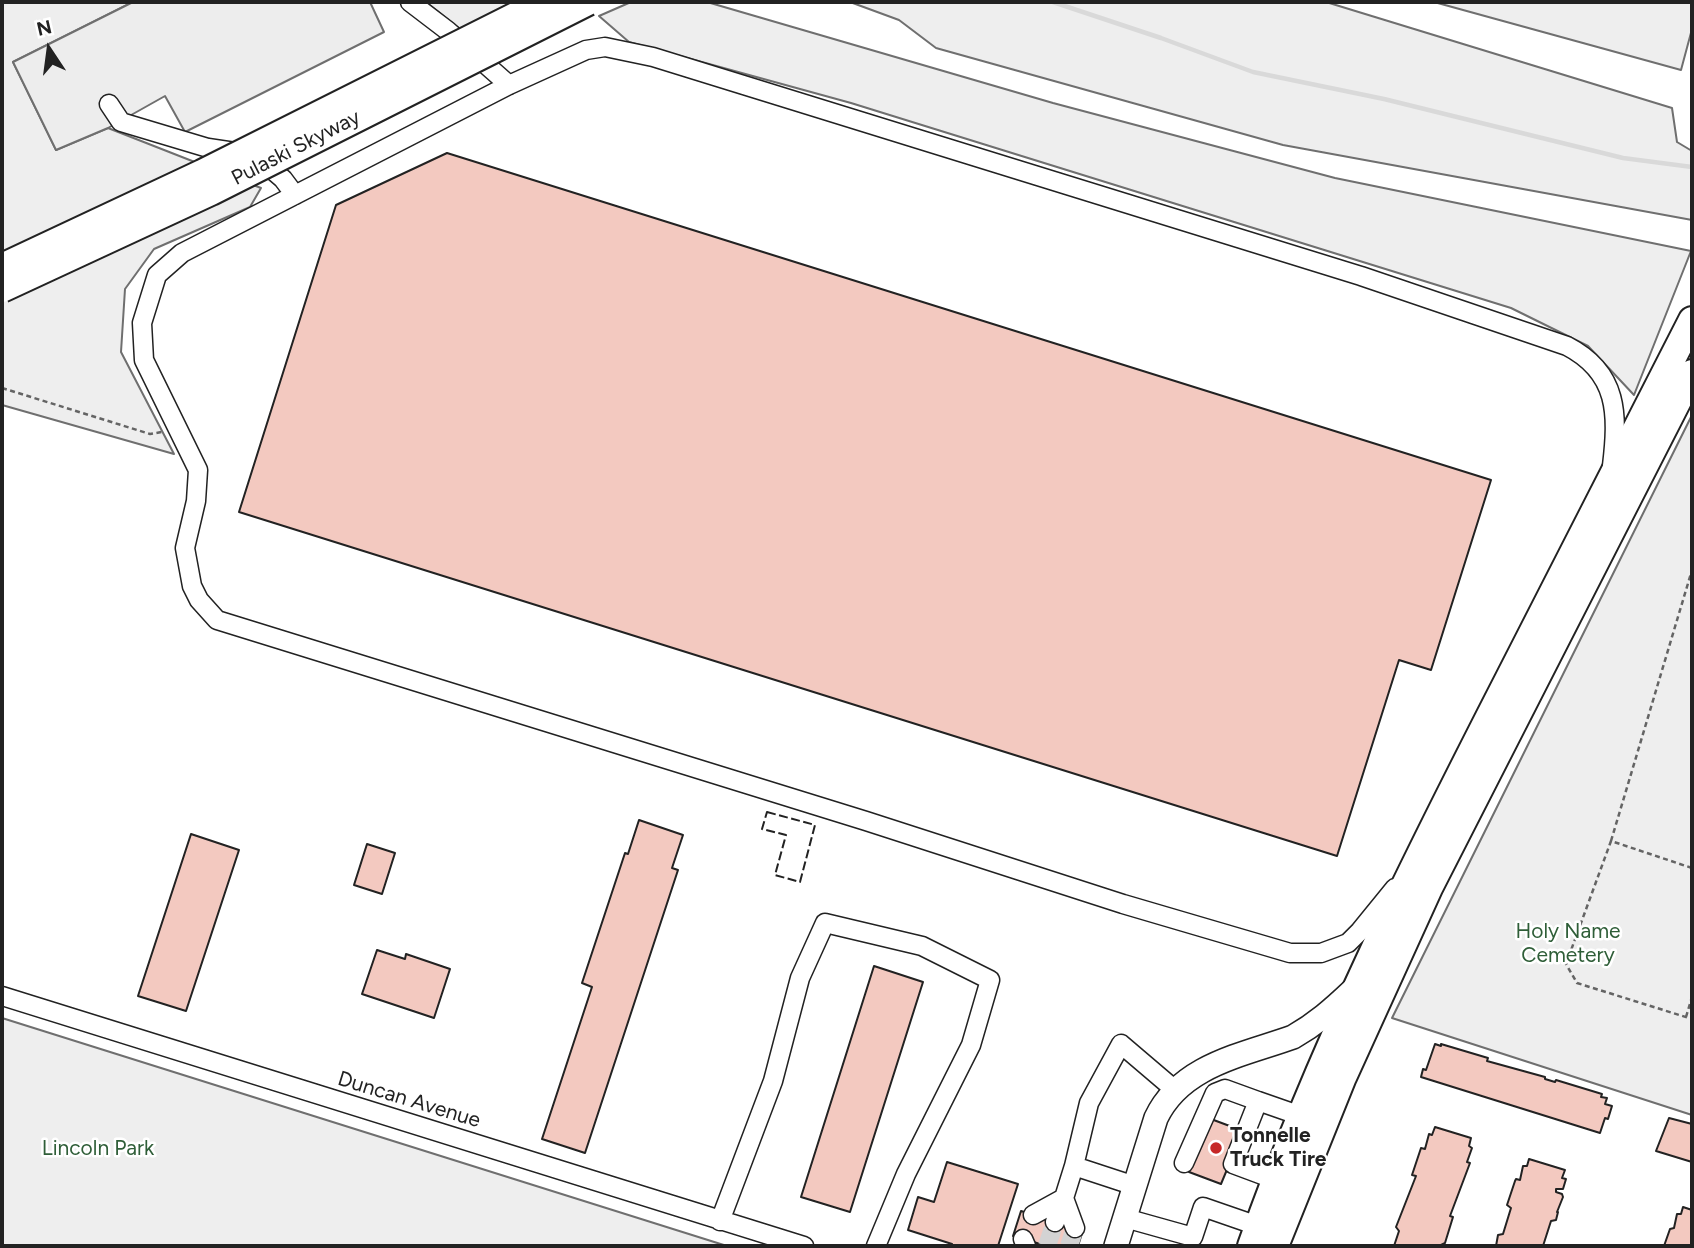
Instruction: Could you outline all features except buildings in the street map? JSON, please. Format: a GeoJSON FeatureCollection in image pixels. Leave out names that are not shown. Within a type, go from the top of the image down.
{"type":"FeatureCollection","features":[{"type":"Feature","properties":{"kind":"highway","name":"Pulaski Skyway"},"geometry":{"type":"LineString","coordinates":[[2,267],[181,183],[543,2]]}},
{"type":"Feature","properties":{"kind":"highway","name":"Pulaski Skyway"},"geometry":{"type":"LineString","coordinates":[[2,289],[200,197],[588,2]]}},
{"type":"Feature","properties":{"kind":"highway"},"geometry":{"type":"LineString","coordinates":[[1254,1236],[1357,985],[1419,856],[1692,320]]}},
{"type":"Feature","properties":{"kind":"highway"},"geometry":{"type":"LineString","coordinates":[[1275,1246],[1353,1052],[1429,888],[1692,373]]}},
{"type":"Feature","properties":{"kind":"main road"},"geometry":{"type":"LineString","coordinates":[[1116,1246],[1156,1118],[1175,1090],[1202,1070],[1306,1030],[1322,1020],[1357,985]]}},
{"type":"Feature","properties":{"kind":"street"},"geometry":{"type":"LineString","coordinates":[[410,2],[509,85]]}},
{"type":"Feature","properties":{"kind":"street"},"geometry":{"type":"LineString","coordinates":[[1419,856],[1348,943],[1328,951],[1305,955],[1290,953],[217,620],[199,600],[192,586],[185,548],[196,501],[198,470],[144,360],[142,323],[157,275],[181,253],[509,85],[586,50],[605,47],[653,57],[1348,271],[1543,337],[1578,352],[1593,364],[1606,381],[1615,412],[1611,480]]}},
{"type":"Feature","properties":{"kind":"street"},"geometry":{"type":"LineString","coordinates":[[109,104],[121,122],[208,148],[254,155],[283,179],[295,195]]}},
{"type":"Feature","properties":{"kind":"street"},"geometry":{"type":"LineString","coordinates":[[720,1221],[773,1082],[800,978],[825,923],[922,946],[990,980],[971,1045],[906,1174],[876,1246]]}},
{"type":"Feature","properties":{"kind":"street","name":"Duncan Avenue"},"geometry":{"type":"LineString","coordinates":[[2,996],[803,1246]]}},
{"type":"Feature","properties":{"kind":"street"},"geometry":{"type":"LineString","coordinates":[[1055,1222],[1074,1166],[1089,1103],[1121,1044],[1175,1090]]}},
{"type":"Feature","properties":{"kind":"street"},"geometry":{"type":"LineString","coordinates":[[1184,1163],[1215,1093],[1225,1089],[1301,1116]]}},
{"type":"Feature","properties":{"kind":"street"},"geometry":{"type":"LineString","coordinates":[[1258,1101],[1233,1164],[1276,1180]]}},
{"type":"Feature","properties":{"kind":"street"},"geometry":{"type":"LineString","coordinates":[[1074,1166],[1135,1186]]}},
{"type":"Feature","properties":{"kind":"street"},"geometry":{"type":"LineString","coordinates":[[1032,1215],[1064,1198]]}},
{"type":"Feature","properties":{"kind":"street"},"geometry":{"type":"LineString","coordinates":[[1064,1198],[1075,1228]]}},
{"type":"Feature","properties":{"kind":"street"},"geometry":{"type":"LineString","coordinates":[[1125,1218],[1192,1237],[1203,1207],[1254,1236]]}},
{"type":"Feature","properties":{"kind":"path"},"geometry":{"type":"LineString","coordinates":[[2,388],[150,434],[179,430]]}},
{"type":"Feature","properties":{"kind":"path"},"geometry":{"type":"LineString","coordinates":[[1692,570],[1611,841],[1566,964],[1577,983],[1692,1019]]}},
{"type":"Feature","properties":{"kind":"path"},"geometry":{"type":"LineString","coordinates":[[1611,841],[1692,868]]}},
{"type":"Feature","properties":{"kind":"path"},"geometry":{"type":"LineString","coordinates":[[1686,1017],[1692,997]]}},
{"type":"Feature","properties":{"kind":"green space"},"geometry":{"type":"Polygon","coordinates":[[[2,2],[133,2],[13,62],[56,150],[108,128],[261,188],[250,207],[154,249],[125,289],[121,352],[174,454],[2,405],[2,2]]]}},
{"type":"Feature","properties":{"kind":"green space"},"geometry":{"type":"Polygon","coordinates":[[[426,2],[514,2],[460,29],[426,2]]]}},
{"type":"Feature","properties":{"kind":"green space"},"geometry":{"type":"Polygon","coordinates":[[[631,2],[707,2],[1053,103],[1335,178],[1691,251],[1634,395],[1588,346],[1511,308],[851,103],[629,42],[599,16],[631,2]]]}},
{"type":"Feature","properties":{"kind":"green space"},"geometry":{"type":"Polygon","coordinates":[[[850,2],[1326,2],[1672,108],[1677,142],[1692,151],[1692,220],[1283,145],[936,48],[899,20],[850,2]]]}},
{"type":"Feature","properties":{"kind":"green space"},"geometry":{"type":"Polygon","coordinates":[[[1434,2],[1692,2],[1692,29],[1681,70],[1434,2]]]}},
{"type":"Feature","properties":{"kind":"green space","name":"Holy Name Cemetery"},"geometry":{"type":"Polygon","coordinates":[[[1692,415],[1692,1115],[1392,1018],[1692,415]]]}},
{"type":"Feature","properties":{"kind":"green space","name":"Lincoln Park"},"geometry":{"type":"Polygon","coordinates":[[[2,1018],[727,1246],[2,1246],[2,1018]]]}},
{"type":"Feature","properties":{"kind":"shaded area"},"geometry":{"type":"Polygon","coordinates":[[[133,2],[370,2],[384,32],[185,132],[165,96],[108,128],[56,150],[13,62],[133,2]]]}},
{"type":"Feature","properties":{"kind":"waterway"},"geometry":{"type":"LineString","coordinates":[[1053,2],[1253,72],[1384,99],[1623,158],[1692,167]]}},
{"type":"Feature","properties":{"kind":"tunnel"},"geometry":{"type":"LineString","coordinates":[[1047,1246],[1055,1222]]}},
{"type":"Feature","properties":{"kind":"tunnel"},"geometry":{"type":"LineString","coordinates":[[1069,1246],[1075,1228]]}},
{"type":"Feature","properties":{"kind":"fence"},"geometry":{"type":"LineString","coordinates":[[767,812],[815,825],[800,882],[775,875],[786,835],[762,829],[767,812]]}},
{"type":"Feature","properties":{"kind":"place","name":"Tonnelle Truck Tire"},"geometry":{"type":"Point","coordinates":[1216,1148]}}]}
